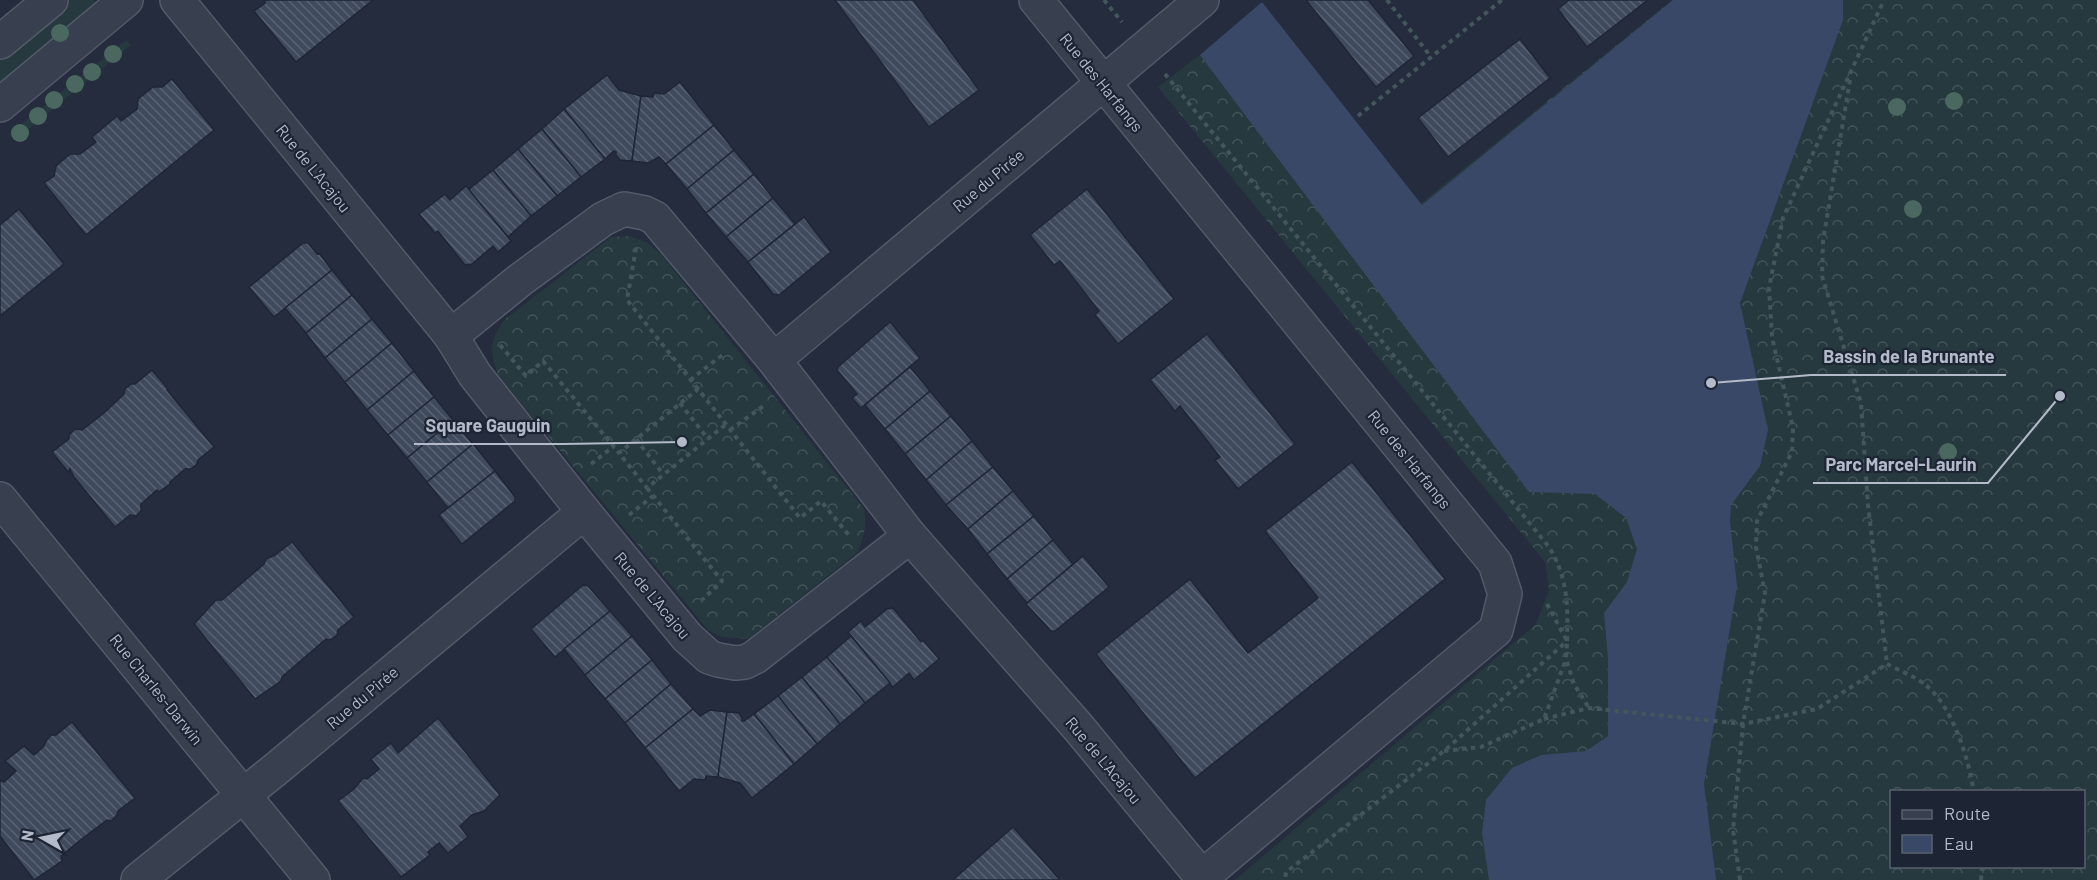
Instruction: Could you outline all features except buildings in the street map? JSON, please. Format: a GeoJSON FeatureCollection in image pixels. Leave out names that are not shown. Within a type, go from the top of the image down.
{"type":"FeatureCollection","features":[{"type":"Feature","properties":{"kind":"street"},"geometry":{"type":"LineString","coordinates":[[0,42],[51,0]]}},
{"type":"Feature","properties":{"kind":"street"},"geometry":{"type":"LineString","coordinates":[[0,105],[126,0]]}},
{"type":"Feature","properties":{"kind":"street","name":"Rue de L'Acajou"},"geometry":{"type":"LineString","coordinates":[[177,0],[451,336],[475,375],[584,512],[687,637],[709,657],[726,663],[745,662],[755,657],[910,536]]}},
{"type":"Feature","properties":{"kind":"street","name":"Rue des Harfangs"},"geometry":{"type":"LineString","coordinates":[[1036,0],[1495,563],[1505,594],[1496,630],[1202,879]]}},
{"type":"Feature","properties":{"kind":"street","name":"Rue du Pirée"},"geometry":{"type":"LineString","coordinates":[[774,360],[1202,0]]}},
{"type":"Feature","properties":{"kind":"street","name":"Rue de L'Acajou"},"geometry":{"type":"LineString","coordinates":[[451,336],[520,280],[593,226],[624,209],[645,213],[655,219],[774,360],[910,536],[1078,727],[1202,879]]}},
{"type":"Feature","properties":{"kind":"street","name":"Rue Charles-Darwin"},"geometry":{"type":"LineString","coordinates":[[0,499],[313,880]]}},
{"type":"Feature","properties":{"kind":"street","name":"Rue du Pirée"},"geometry":{"type":"LineString","coordinates":[[138,880],[244,795],[584,512]]}},
{"type":"Feature","properties":{"kind":"path"},"geometry":{"type":"LineString","coordinates":[[1386,0],[1431,57]]}},
{"type":"Feature","properties":{"kind":"path"},"geometry":{"type":"LineString","coordinates":[[1358,116],[1502,0]]}},
{"type":"Feature","properties":{"kind":"path"},"geometry":{"type":"LineString","coordinates":[[1740,880],[1733,830],[1743,724],[1765,593],[1756,547],[1757,521],[1792,452],[1794,428],[1772,337],[1769,288],[1783,219],[1884,0]]}},
{"type":"Feature","properties":{"kind":"path"},"geometry":{"type":"LineString","coordinates":[[1851,73],[1823,241],[1822,276],[1860,403],[1868,505],[1887,664]]}},
{"type":"Feature","properties":{"kind":"path"},"geometry":{"type":"LineString","coordinates":[[636,247],[627,300],[800,518],[821,501],[854,543]]}},
{"type":"Feature","properties":{"kind":"path"},"geometry":{"type":"LineString","coordinates":[[496,340],[526,376],[543,361],[722,581],[701,599],[707,608]]}},
{"type":"Feature","properties":{"kind":"path"},"geometry":{"type":"LineString","coordinates":[[690,380],[725,353]]}},
{"type":"Feature","properties":{"kind":"path"},"geometry":{"type":"LineString","coordinates":[[619,453],[698,389]]}},
{"type":"Feature","properties":{"kind":"path"},"geometry":{"type":"LineString","coordinates":[[730,430],[770,402]]}},
{"type":"Feature","properties":{"kind":"path"},"geometry":{"type":"LineString","coordinates":[[681,403],[708,439]]}},
{"type":"Feature","properties":{"kind":"path"},"geometry":{"type":"LineString","coordinates":[[647,488],[725,424]]}},
{"type":"Feature","properties":{"kind":"path"},"geometry":{"type":"LineString","coordinates":[[636,439],[663,474]]}},
{"type":"Feature","properties":{"kind":"path"},"geometry":{"type":"LineString","coordinates":[[586,469],[614,446]]}},
{"type":"Feature","properties":{"kind":"path"},"geometry":{"type":"LineString","coordinates":[[626,517],[653,496]]}},
{"type":"Feature","properties":{"kind":"path"},"geometry":{"type":"LineString","coordinates":[[1544,719],[1566,659],[1567,641],[1547,604]]}},
{"type":"Feature","properties":{"kind":"path"},"geometry":{"type":"LineString","coordinates":[[1566,659],[1574,684],[1589,708]]}},
{"type":"Feature","properties":{"kind":"path"},"geometry":{"type":"LineString","coordinates":[[1444,751],[1481,747],[1544,719],[1589,708],[1743,724],[1817,709],[1887,664]]}},
{"type":"Feature","properties":{"kind":"path"},"geometry":{"type":"LineString","coordinates":[[1887,664],[1928,687],[1951,717],[1972,777],[1974,790]]}},
{"type":"Feature","properties":{"kind":"green space"},"geometry":{"type":"Polygon","coordinates":[[[67,0],[94,0],[102,9],[0,94],[0,55],[67,0]]]}},
{"type":"Feature","properties":{"kind":"green space"},"geometry":{"type":"Polygon","coordinates":[[[1672,0],[2097,0],[2097,880],[1235,880],[1536,624],[1549,590],[1545,562],[1158,87],[1200,55],[1262,2],[1420,204],[1672,0]]]}},
{"type":"Feature","properties":{"kind":"green space"},"geometry":{"type":"Polygon","coordinates":[[[126,40],[131,45],[15,140],[9,134],[126,40]]]}},
{"type":"Feature","properties":{"kind":"green space"},"geometry":{"type":"Polygon","coordinates":[[[629,236],[646,242],[661,254],[864,509],[864,531],[858,552],[748,639],[722,637],[708,630],[498,375],[495,367],[492,353],[493,340],[504,320],[611,237],[629,236]]]}},
{"type":"Feature","properties":{"kind":"water"},"geometry":{"type":"Polygon","coordinates":[[[1673,0],[1843,0],[1843,20],[1740,303],[1768,430],[1760,466],[1731,505],[1730,521],[1737,586],[1704,784],[1716,880],[1489,880],[1482,833],[1486,800],[1512,768],[1541,755],[1586,751],[1608,736],[1608,659],[1604,613],[1627,582],[1637,549],[1626,518],[1595,494],[1529,492],[1200,55],[1262,2],[1422,205],[1673,0]]]}},
{"type":"Feature","properties":{"kind":"place","name":"Bassin de la Brunante"},"geometry":{"type":"Point","coordinates":[1711,383]}},
{"type":"Feature","properties":{"kind":"place","name":"Parc Marcel-Laurin"},"geometry":{"type":"Point","coordinates":[2060,396]}},
{"type":"Feature","properties":{"kind":"place","name":"Square Gauguin"},"geometry":{"type":"Point","coordinates":[682,442]}}]}
